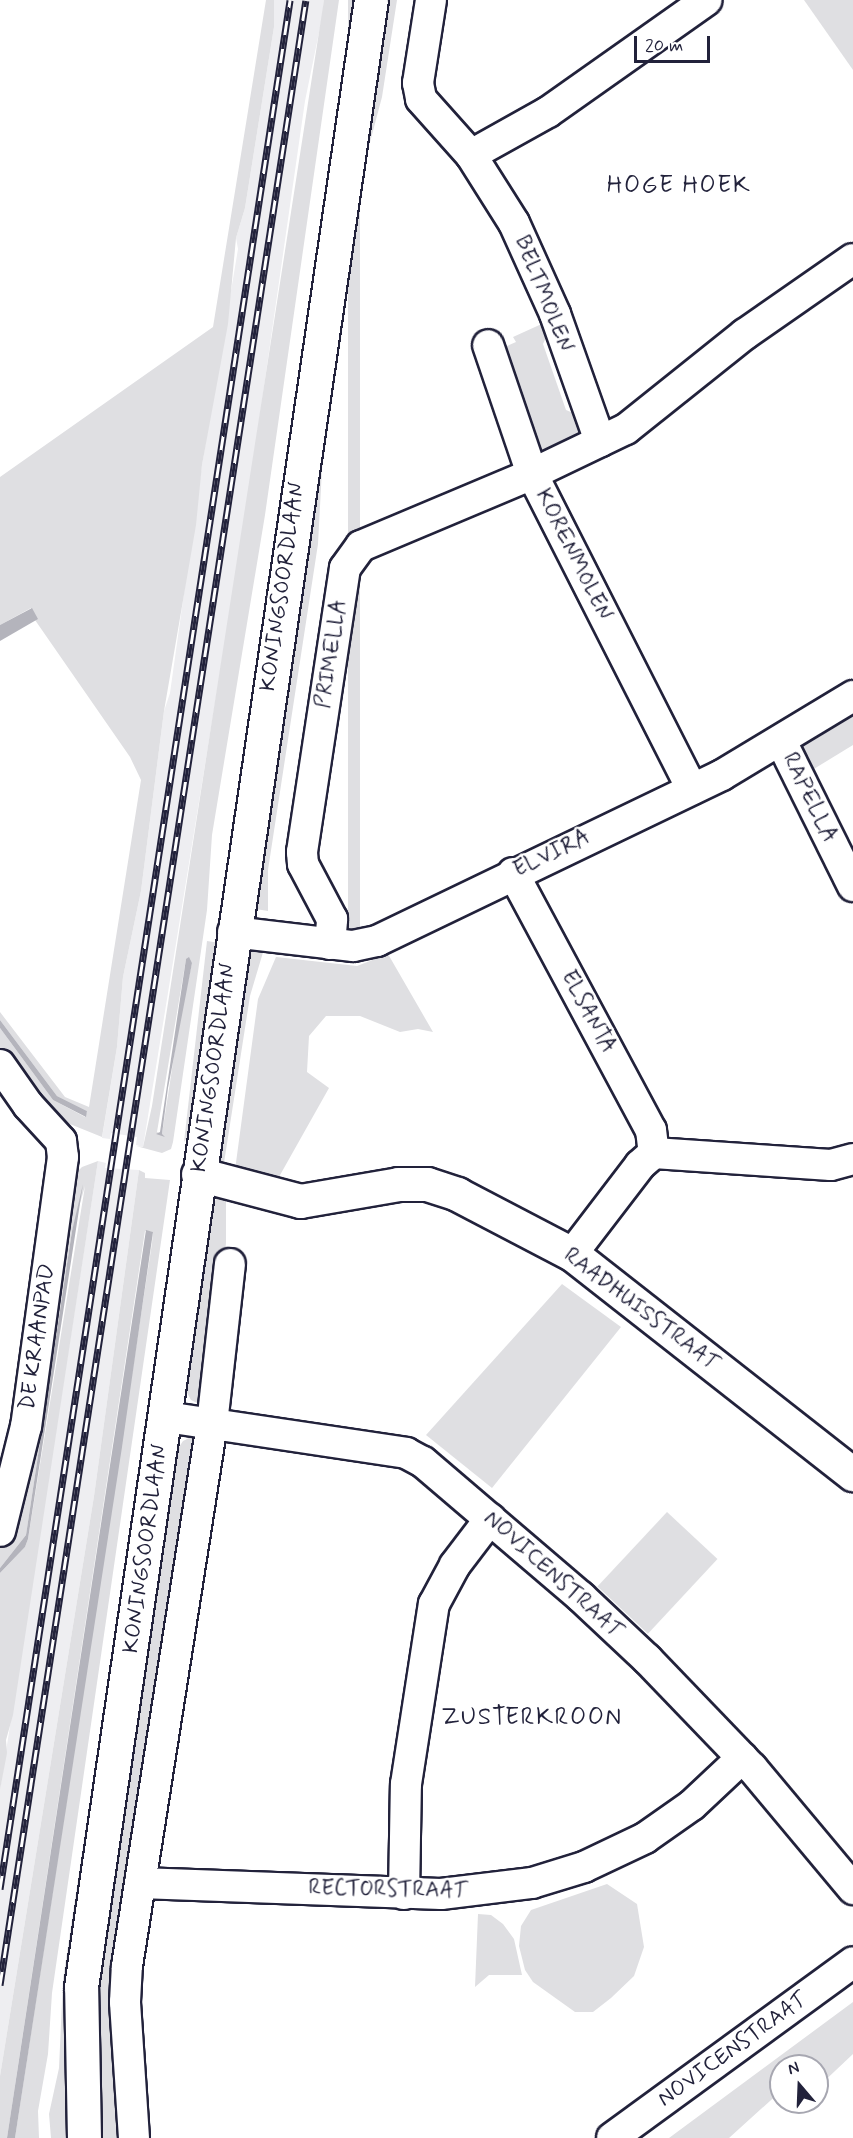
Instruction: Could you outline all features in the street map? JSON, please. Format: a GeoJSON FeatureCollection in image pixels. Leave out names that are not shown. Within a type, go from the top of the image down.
{"type":"FeatureCollection","features":[{"type":"Feature","properties":{"kind":"street","name":"KONINGSOORDLAAN"},"geometry":{"type":"LineString","coordinates":[[84,2138],[81,1987],[166,1417],[233,932],[371,0]]}},
{"type":"Feature","properties":{"kind":"street","name":"BELTMOLEN"},"geometry":{"type":"LineString","coordinates":[[430,0],[418,84],[421,99],[471,155],[496,191],[536,268],[600,441]]}},
{"type":"Feature","properties":{"kind":"street"},"geometry":{"type":"LineString","coordinates":[[471,155],[548,112],[707,0]]}},
{"type":"Feature","properties":{"kind":"street","name":"KORENMOLEN"},"geometry":{"type":"LineString","coordinates":[[692,789],[532,474],[626,429],[745,334],[853,259]]}},
{"type":"Feature","properties":{"kind":"street"},"geometry":{"type":"LineString","coordinates":[[488,345],[532,474]]}},
{"type":"Feature","properties":{"kind":"street","name":"PRIMELLA"},"geometry":{"type":"LineString","coordinates":[[330,944],[332,919],[303,864],[302,852],[345,568],[361,546],[532,474]]}},
{"type":"Feature","properties":{"kind":"street","name":"ELVIRA"},"geometry":{"type":"LineString","coordinates":[[233,932],[353,946],[377,940],[692,789],[781,741],[853,696]]}},
{"type":"Feature","properties":{"kind":"street","name":"RAPELLA"},"geometry":{"type":"LineString","coordinates":[[781,741],[853,886]]}},
{"type":"Feature","properties":{"kind":"street","name":"ELSANTA"},"geometry":{"type":"LineString","coordinates":[[513,873],[651,1130],[654,1153]]}},
{"type":"Feature","properties":{"kind":"street","name":"DE KRAANPAD"},"geometry":{"type":"LineString","coordinates":[[0,1532],[26,1426],[62,1170],[61,1141],[5,1081]]}},
{"type":"Feature","properties":{"kind":"street"},"geometry":{"type":"LineString","coordinates":[[572,1254],[640,1165],[654,1153],[831,1165],[853,1159]]}},
{"type":"Feature","properties":{"kind":"street","name":"RAADHUISSTRAAT"},"geometry":{"type":"LineString","coordinates":[[198,1174],[300,1201],[387,1185],[427,1184],[457,1194],[572,1254],[853,1474]]}},
{"type":"Feature","properties":{"kind":"street","name":"KONINGSOORDLAAN"},"geometry":{"type":"LineString","coordinates":[[134,2138],[125,2002],[140,1883],[212,1424],[230,1264]]}},
{"type":"Feature","properties":{"kind":"street","name":"NOVICENSTRAAT"},"geometry":{"type":"LineString","coordinates":[[166,1417],[406,1453],[440,1474],[646,1659],[742,1758],[853,1889]]}},
{"type":"Feature","properties":{"kind":"street"},"geometry":{"type":"LineString","coordinates":[[404,1894],[406,1784],[434,1604],[454,1565],[490,1519]]}},
{"type":"Feature","properties":{"kind":"street","name":"RECTORSTRAAT"},"geometry":{"type":"LineString","coordinates":[[140,1883],[404,1894],[471,1892],[532,1883],[609,1857],[692,1805],[742,1758]]}},
{"type":"Feature","properties":{"kind":"street","name":"NOVICENSTRAAT"},"geometry":{"type":"LineString","coordinates":[[612,2138],[853,1962]]}},
{"type":"Feature","properties":{"kind":"shaded area"},"geometry":{"type":"Polygon","coordinates":[[[266,0],[274,0],[274,27],[245,208],[236,238],[228,324],[202,465],[196,525],[164,711],[141,891],[123,977],[117,1047],[102,1137],[60,1120],[37,1098],[0,1048],[0,1028],[53,1100],[85,1117],[87,1111],[57,1096],[0,1020],[0,1012],[65,1097],[89,1107],[141,780],[130,757],[35,620],[31,608],[0,625],[0,477],[213,327],[266,0]]]}},
{"type":"Feature","properties":{"kind":"shaded area"},"geometry":{"type":"Polygon","coordinates":[[[274,0],[324,0],[323,13],[305,101],[246,512],[143,1147],[136,1145],[137,1137],[111,1133],[110,1139],[102,1138],[117,1047],[123,977],[141,891],[164,711],[170,693],[202,465],[238,249],[236,238],[245,208],[274,27],[274,0]]]}},
{"type":"Feature","properties":{"kind":"shaded area"},"geometry":{"type":"Polygon","coordinates":[[[324,0],[339,0],[265,515],[212,835],[207,910],[173,1142],[171,1149],[162,1153],[136,1146],[143,1147],[152,1106],[324,0]],[[186,959],[157,1132],[162,1134],[180,1017],[192,963],[186,959]]]}},
{"type":"Feature","properties":{"kind":"shaded area"},"geometry":{"type":"Polygon","coordinates":[[[348,0],[360,0],[360,928],[348,928],[348,0]]]}},
{"type":"Feature","properties":{"kind":"shaded area"},"geometry":{"type":"Polygon","coordinates":[[[385,0],[397,0],[382,97],[369,146],[322,469],[318,544],[268,870],[268,911],[250,908],[385,0]]]}},
{"type":"Feature","properties":{"kind":"shaded area"},"geometry":{"type":"Polygon","coordinates":[[[804,0],[853,0],[853,70],[804,0]]]}},
{"type":"Feature","properties":{"kind":"shaded area"},"geometry":{"type":"Polygon","coordinates":[[[546,322],[549,331],[543,344],[566,410],[578,415],[581,427],[578,439],[535,460],[498,350],[516,342],[513,337],[546,322]]]}},
{"type":"Feature","properties":{"kind":"shaded area"},"geometry":{"type":"Polygon","coordinates":[[[32,608],[38,619],[0,641],[0,625],[32,608]]]}},
{"type":"Feature","properties":{"kind":"shaded area"},"geometry":{"type":"Polygon","coordinates":[[[853,709],[853,745],[804,775],[798,750],[801,743],[853,709]]]}},
{"type":"Feature","properties":{"kind":"shaded area"},"geometry":{"type":"Polygon","coordinates":[[[207,941],[220,943],[190,1133],[184,1142],[207,941]]]}},
{"type":"Feature","properties":{"kind":"shaded area"},"geometry":{"type":"Polygon","coordinates":[[[254,949],[264,949],[250,996],[224,1163],[221,1164],[218,1159],[246,955],[254,949]]]}},
{"type":"Feature","properties":{"kind":"shaded area"},"geometry":{"type":"Polygon","coordinates":[[[388,954],[433,1032],[418,1029],[400,1032],[360,1016],[326,1016],[309,1036],[307,1072],[329,1088],[275,1184],[235,1170],[258,999],[276,957],[357,966],[388,954]]]}},
{"type":"Feature","properties":{"kind":"shaded area"},"geometry":{"type":"Polygon","coordinates":[[[189,957],[192,963],[168,1088],[162,1134],[165,1137],[156,1134],[160,1132],[186,959],[189,957]]]}},
{"type":"Feature","properties":{"kind":"shaded area"},"geometry":{"type":"Polygon","coordinates":[[[0,1020],[57,1096],[87,1111],[86,1117],[53,1100],[0,1028],[0,1020]]]}},
{"type":"Feature","properties":{"kind":"shaded area"},"geometry":{"type":"Polygon","coordinates":[[[98,1161],[106,1163],[105,1168],[139,1170],[94,1496],[0,2076],[0,1790],[98,1161]]]}},
{"type":"Feature","properties":{"kind":"shaded area"},"geometry":{"type":"Polygon","coordinates":[[[98,1161],[0,1790],[0,1573],[25,1547],[28,1539],[85,1186],[72,1231],[26,1535],[0,1568],[0,1548],[11,1527],[71,1178],[82,1167],[98,1161]]]}},
{"type":"Feature","properties":{"kind":"shaded area"},"geometry":{"type":"Polygon","coordinates":[[[139,1170],[145,1173],[145,1178],[170,1180],[52,1993],[48,2054],[38,2111],[39,2138],[15,2138],[152,1243],[153,1232],[145,1231],[7,2138],[0,2138],[0,2076],[94,1496],[139,1170]]]}},
{"type":"Feature","properties":{"kind":"shaded area"},"geometry":{"type":"Polygon","coordinates":[[[83,1184],[28,1539],[25,1547],[0,1573],[0,1568],[26,1535],[72,1231],[83,1184]]]}},
{"type":"Feature","properties":{"kind":"shaded area"},"geometry":{"type":"Polygon","coordinates":[[[226,1197],[226,1243],[220,1290],[212,1290],[201,1405],[191,1400],[185,1389],[204,1217],[217,1198],[226,1197]]]}},
{"type":"Feature","properties":{"kind":"shaded area"},"geometry":{"type":"Polygon","coordinates":[[[146,1230],[153,1232],[122,1447],[15,2138],[7,2138],[146,1230]]]}},
{"type":"Feature","properties":{"kind":"shaded area"},"geometry":{"type":"Polygon","coordinates":[[[562,1284],[621,1327],[492,1488],[426,1435],[562,1284]]]}},
{"type":"Feature","properties":{"kind":"shaded area"},"geometry":{"type":"Polygon","coordinates":[[[146,1429],[68,1985],[66,2054],[72,2138],[51,2138],[49,2114],[59,2068],[63,1979],[146,1429]]]}},
{"type":"Feature","properties":{"kind":"shaded area"},"geometry":{"type":"Polygon","coordinates":[[[193,1436],[200,1438],[198,1453],[191,1454],[109,1982],[115,2108],[122,2108],[123,2138],[101,2138],[96,1976],[175,1453],[183,1441],[193,1436]]]}},
{"type":"Feature","properties":{"kind":"shaded area"},"geometry":{"type":"Polygon","coordinates":[[[667,1512],[717,1559],[648,1634],[597,1587],[667,1512]]]}},
{"type":"Feature","properties":{"kind":"shaded area"},"geometry":{"type":"Polygon","coordinates":[[[607,1884],[637,1904],[644,1947],[634,1976],[611,1998],[593,2012],[575,2012],[533,1982],[525,1970],[519,1946],[521,1926],[531,1910],[607,1884]]]}},
{"type":"Feature","properties":{"kind":"shaded area"},"geometry":{"type":"Polygon","coordinates":[[[478,1914],[491,1915],[503,1924],[514,1939],[522,1975],[489,1975],[475,1987],[478,1914]]]}},
{"type":"Feature","properties":{"kind":"shaded area"},"geometry":{"type":"Polygon","coordinates":[[[853,2002],[853,2054],[829,2077],[829,2054],[783,2054],[853,2002]]]}},
{"type":"Feature","properties":{"kind":"shaded area"},"geometry":{"type":"Polygon","coordinates":[[[769,2064],[769,2102],[729,2138],[669,2138],[769,2064]]]}},
{"type":"Feature","properties":{"kind":"railway"},"geometry":{"type":"LineString","coordinates":[[0,1889],[290,0]]}},
{"type":"Feature","properties":{"kind":"railway"},"geometry":{"type":"LineString","coordinates":[[0,1985],[306,0]]}},
{"type":"Feature","properties":{"kind":"district","name":"HOGE HOEK"},"geometry":{"type":"Point","coordinates":[679,186]}},
{"type":"Feature","properties":{"kind":"district","name":"ZUSTERKROON"},"geometry":{"type":"Point","coordinates":[532,1718]}}]}
